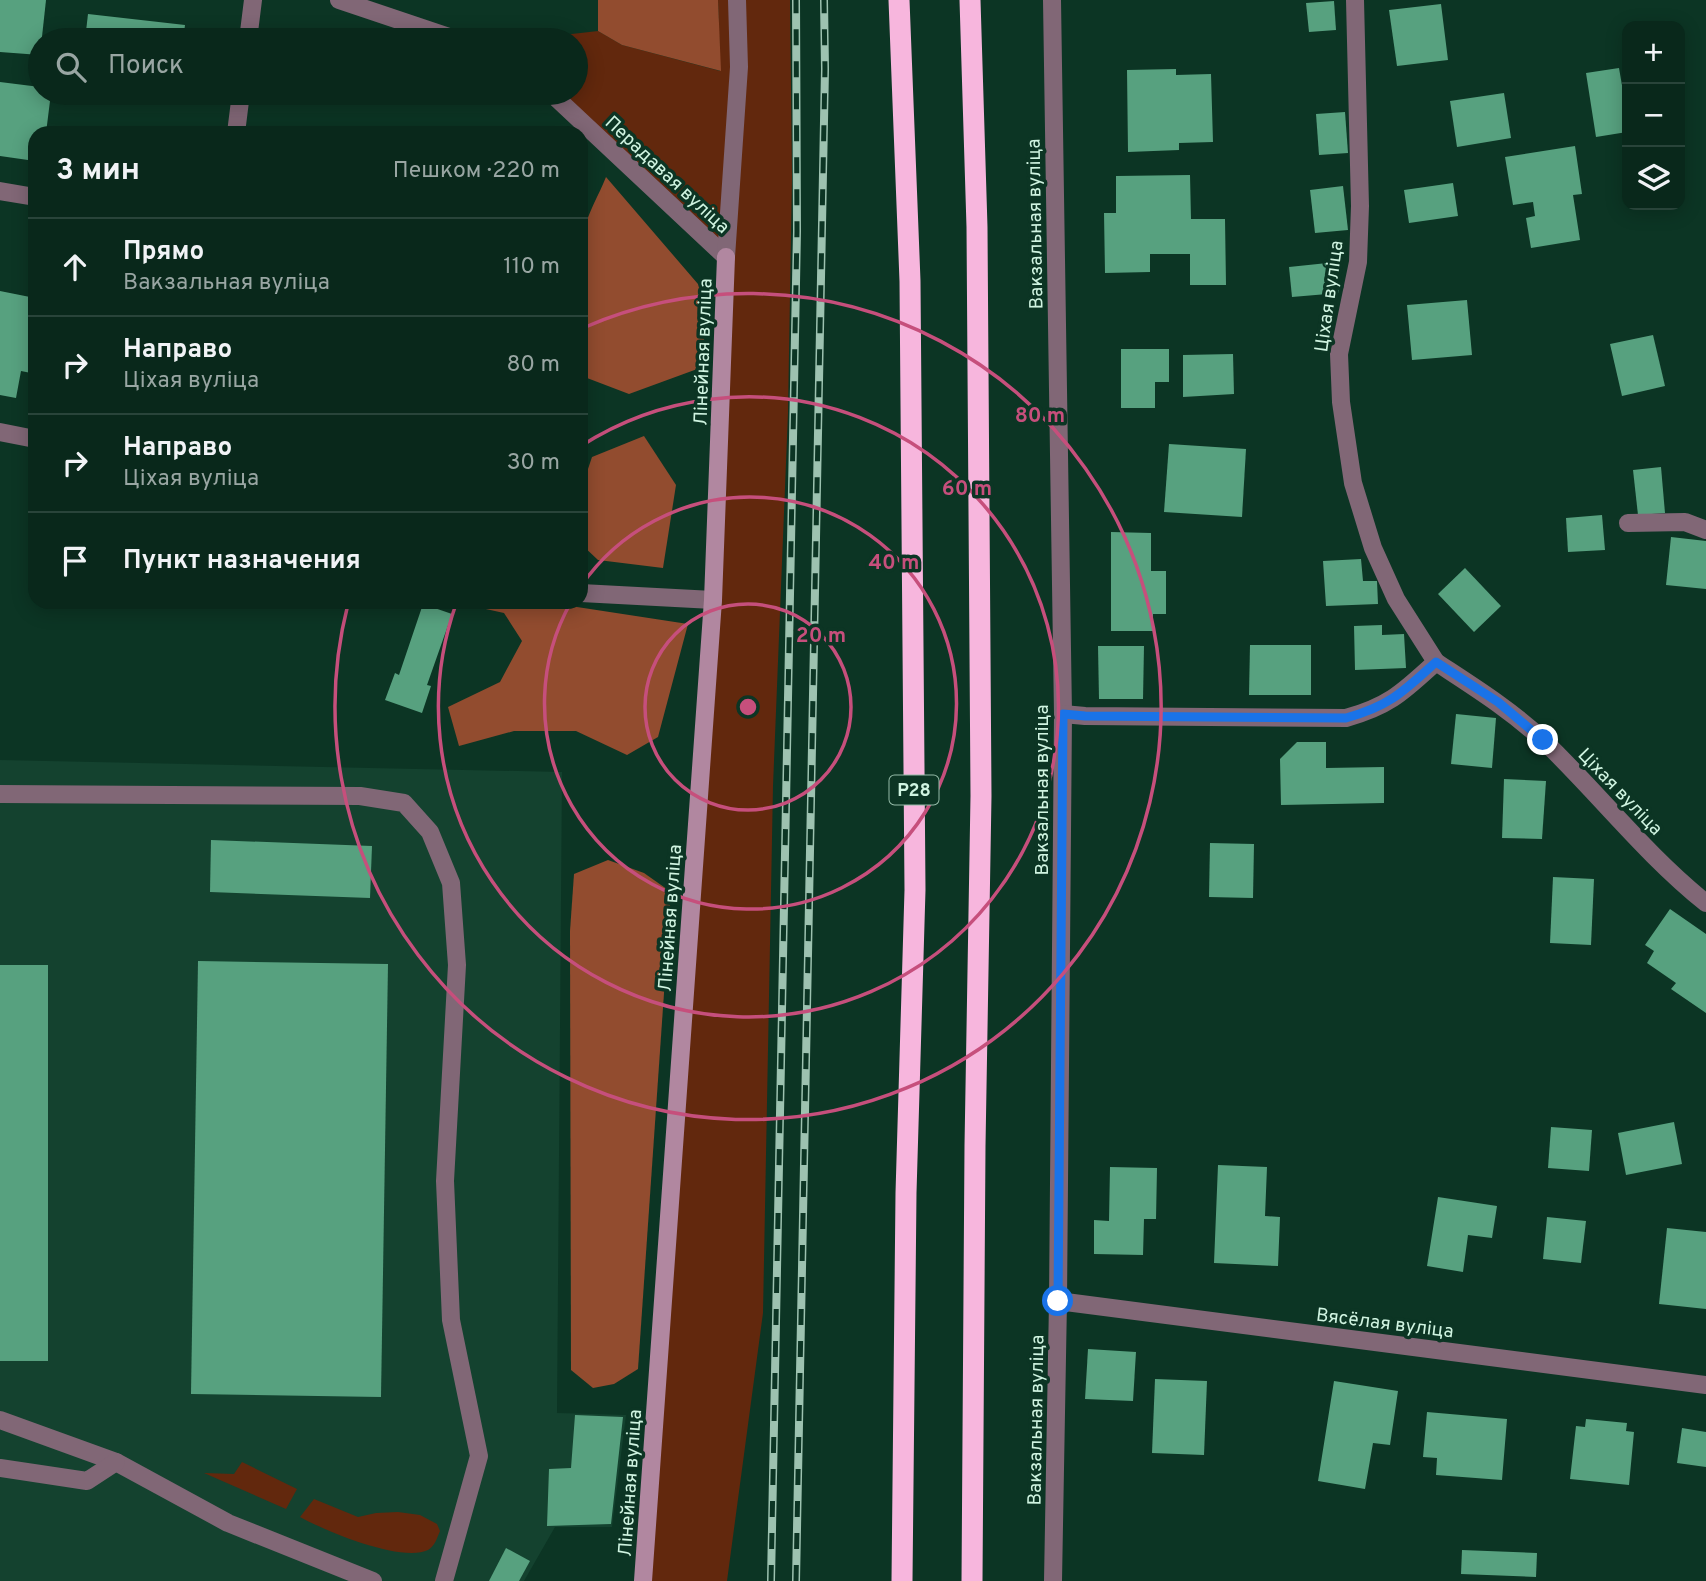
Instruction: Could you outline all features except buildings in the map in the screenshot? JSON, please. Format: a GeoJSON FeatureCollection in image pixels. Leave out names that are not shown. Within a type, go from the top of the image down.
{"type":"FeatureCollection","features":[{"type":"Feature","properties":{"kind":"highway","name":"Р28"},"geometry":{"type":"LineString","coordinates":[[899,0],[910,281],[915,890],[906,1193],[902,1581]]}},
{"type":"Feature","properties":{"kind":"highway"},"geometry":{"type":"LineString","coordinates":[[970,0],[977,227],[981,782],[972,1581]]}},
{"type":"Feature","properties":{"kind":"street"},"geometry":{"type":"LineString","coordinates":[[250,28],[253,0]]}},
{"type":"Feature","properties":{"kind":"street"},"geometry":{"type":"LineString","coordinates":[[339,0],[422,28]]}},
{"type":"Feature","properties":{"kind":"street"},"geometry":{"type":"LineString","coordinates":[[726,257],[739,67],[737,0]]}},
{"type":"Feature","properties":{"kind":"street","name":"Вакзальная вуліца"},"geometry":{"type":"LineString","coordinates":[[1052,0],[1063,714],[1053,1581]]}},
{"type":"Feature","properties":{"kind":"street","name":"Ціхая вуліца"},"geometry":{"type":"LineString","coordinates":[[1355,0],[1360,217],[1358,262],[1339,354],[1341,402],[1353,483],[1373,548],[1396,599],[1436,662],[1498,702],[1543,740],[1653,854],[1706,902]]}},
{"type":"Feature","properties":{"kind":"street"},"geometry":{"type":"LineString","coordinates":[[237,126],[240,105]]}},
{"type":"Feature","properties":{"kind":"street","name":"Перадавая вуліца"},"geometry":{"type":"LineString","coordinates":[[564,105],[586,126]]}},
{"type":"Feature","properties":{"kind":"street","name":"Перадавая вуліца"},"geometry":{"type":"LineString","coordinates":[[588,128],[726,257]]}},
{"type":"Feature","properties":{"kind":"street"},"geometry":{"type":"LineString","coordinates":[[0,191],[28,196]]}},
{"type":"Feature","properties":{"kind":"street","name":"Лінейная вуліца"},"geometry":{"type":"LineString","coordinates":[[643,1581],[713,600],[726,257]]}},
{"type":"Feature","properties":{"kind":"street"},"geometry":{"type":"LineString","coordinates":[[0,432],[28,438]]}},
{"type":"Feature","properties":{"kind":"street"},"geometry":{"type":"LineString","coordinates":[[1628,523],[1685,522],[1706,530]]}},
{"type":"Feature","properties":{"kind":"street"},"geometry":{"type":"LineString","coordinates":[[588,593],[713,600]]}},
{"type":"Feature","properties":{"kind":"street"},"geometry":{"type":"LineString","coordinates":[[1063,714],[1346,718],[1373,711],[1398,696],[1436,662]]}},
{"type":"Feature","properties":{"kind":"street"},"geometry":{"type":"LineString","coordinates":[[0,794],[360,796],[404,803],[430,832],[451,883],[457,965],[445,1181],[451,1320],[479,1456],[444,1581]]}},
{"type":"Feature","properties":{"kind":"street","name":"Вясёлая вуліца"},"geometry":{"type":"LineString","coordinates":[[1058,1301],[1706,1385]]}},
{"type":"Feature","properties":{"kind":"street"},"geometry":{"type":"LineString","coordinates":[[0,1420],[116,1462],[228,1523],[373,1581]]}},
{"type":"Feature","properties":{"kind":"street"},"geometry":{"type":"LineString","coordinates":[[0,1468],[86,1481],[116,1462]]}},
{"type":"Feature","properties":{"kind":"shaded area"},"geometry":{"type":"Polygon","coordinates":[[[598,0],[718,0],[721,71],[622,45],[598,31],[598,0]]]}},
{"type":"Feature","properties":{"kind":"shaded area"},"geometry":{"type":"Polygon","coordinates":[[[718,0],[790,0],[792,177],[788,413],[773,786],[763,1313],[727,1581],[643,1581],[726,257],[564,105],[588,105],[588,32],[598,31],[622,45],[720,71],[718,0]]]}},
{"type":"Feature","properties":{"kind":"shaded area"},"geometry":{"type":"Polygon","coordinates":[[[606,177],[710,298],[700,368],[629,394],[588,378],[588,218],[606,177]]]}},
{"type":"Feature","properties":{"kind":"shaded area"},"geometry":{"type":"Polygon","coordinates":[[[644,436],[676,485],[663,568],[598,560],[588,551],[588,469],[592,457],[644,436]]]}},
{"type":"Feature","properties":{"kind":"shaded area"},"geometry":{"type":"Polygon","coordinates":[[[486,609],[588,609],[688,624],[658,737],[627,755],[576,731],[514,731],[459,746],[448,707],[500,682],[522,641],[504,613],[486,609]]]}},
{"type":"Feature","properties":{"kind":"shaded area"},"geometry":{"type":"Polygon","coordinates":[[[0,760],[562,772],[557,1413],[626,1415],[612,1527],[555,1527],[524,1581],[0,1581],[0,760]]]}},
{"type":"Feature","properties":{"kind":"shaded area"},"geometry":{"type":"Polygon","coordinates":[[[608,860],[644,873],[671,892],[638,1369],[614,1384],[593,1388],[571,1370],[570,931],[574,874],[608,860]]]}},
{"type":"Feature","properties":{"kind":"shaded area"},"geometry":{"type":"Polygon","coordinates":[[[242,1462],[297,1489],[286,1509],[204,1473],[234,1474],[242,1462]]]}},
{"type":"Feature","properties":{"kind":"shaded area"},"geometry":{"type":"Polygon","coordinates":[[[314,1499],[358,1517],[398,1512],[420,1515],[437,1524],[440,1531],[428,1550],[416,1553],[383,1549],[345,1537],[300,1517],[314,1499]]]}},
{"type":"Feature","properties":{"kind":"railway"},"geometry":{"type":"LineString","coordinates":[[771,1581],[797,231],[796,0]]}},
{"type":"Feature","properties":{"kind":"railway"},"geometry":{"type":"LineString","coordinates":[[796,1581],[825,69],[824,0]]}},
{"type":"Feature","properties":{"kind":"route"},"geometry":{"type":"LineString","coordinates":[[1058,1301],[1063,714],[1346,718],[1373,711],[1398,696],[1436,662],[1498,702],[1543,740]]}}]}
